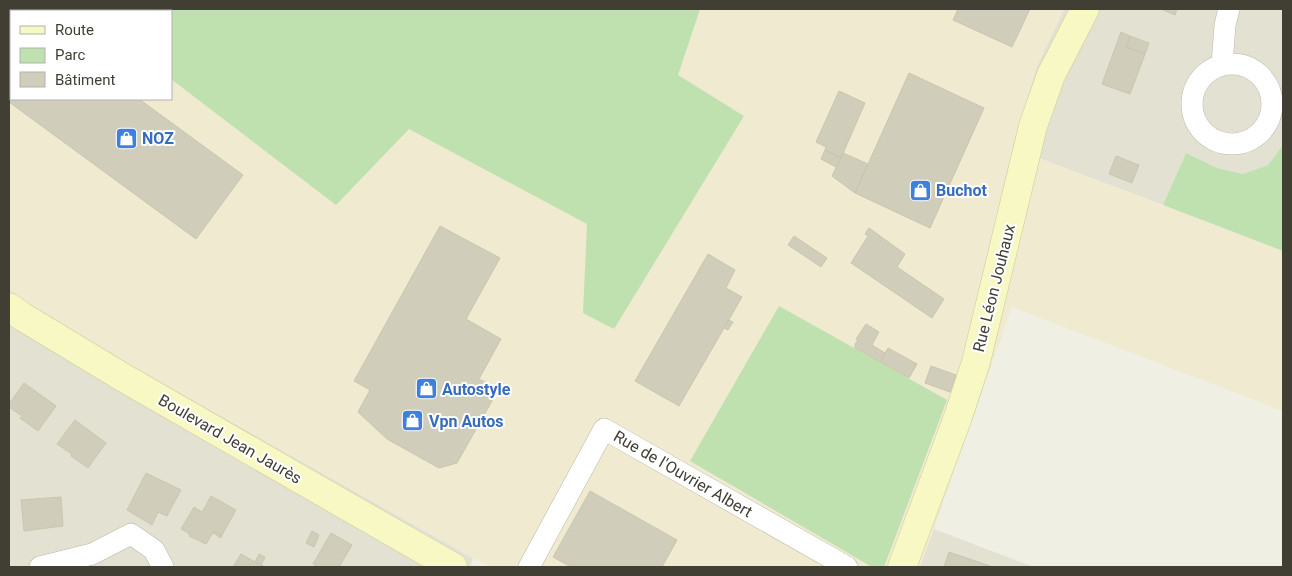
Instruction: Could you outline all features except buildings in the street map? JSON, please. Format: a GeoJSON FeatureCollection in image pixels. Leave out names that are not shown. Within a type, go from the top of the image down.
{"type":"FeatureCollection","features":[{"type":"Feature","properties":{"kind":"street","name":"Rue Léon Jouhaux"},"geometry":{"type":"LineString","coordinates":[[902,567],[958,418],[976,362],[1033,126],[1051,75],[1085,9]]}},
{"type":"Feature","properties":{"kind":"street"},"geometry":{"type":"LineString","coordinates":[[1222,64],[1225,25],[1229,9]]}},
{"type":"Feature","properties":{"kind":"street","name":"Boulevard Jean Jaurès"},"geometry":{"type":"LineString","coordinates":[[9,307],[124,378],[453,567]]}},
{"type":"Feature","properties":{"kind":"street","name":"Rue de l'Ouvrier Albert"},"geometry":{"type":"LineString","coordinates":[[529,567],[604,429],[848,567]]}},
{"type":"Feature","properties":{"kind":"street"},"geometry":{"type":"LineString","coordinates":[[40,567],[92,554],[131,534],[154,550],[163,567]]}},
{"type":"Feature","properties":{"kind":"shaded area"},"geometry":{"type":"Polygon","coordinates":[[[9,9],[1064,9],[1037,66],[1012,148],[1283,251],[1283,411],[1012,307],[920,567],[490,567],[50,320],[9,289],[9,9]]]}},
{"type":"Feature","properties":{"kind":"shaded area"},"geometry":{"type":"Polygon","coordinates":[[[1064,9],[1283,9],[1283,145],[1268,165],[1243,174],[1217,168],[1186,153],[1163,205],[1012,148],[1037,66],[1064,9]]]}},
{"type":"Feature","properties":{"kind":"shaded area"},"geometry":{"type":"Polygon","coordinates":[[[9,289],[50,320],[473,558],[470,567],[9,567],[9,289]]]}},
{"type":"Feature","properties":{"kind":"shaded area"},"geometry":{"type":"Polygon","coordinates":[[[934,529],[1034,567],[920,567],[934,529]]]}},
{"type":"Feature","properties":{"kind":"green space"},"geometry":{"type":"Polygon","coordinates":[[[80,9],[700,9],[678,75],[744,116],[614,329],[583,313],[587,224],[409,129],[336,205],[172,80],[172,10],[80,9]]]}},
{"type":"Feature","properties":{"kind":"green space"},"geometry":{"type":"Polygon","coordinates":[[[1283,145],[1283,251],[1163,205],[1186,153],[1217,168],[1243,174],[1268,165],[1283,145]]]}},
{"type":"Feature","properties":{"kind":"green space"},"geometry":{"type":"Polygon","coordinates":[[[779,306],[947,400],[884,567],[872,567],[690,461],[779,306]]]}},
{"type":"Feature","properties":{"kind":"place","name":"NOZ"},"geometry":{"type":"Point","coordinates":[126,138]}},
{"type":"Feature","properties":{"kind":"place","name":"Buchot"},"geometry":{"type":"Point","coordinates":[920,190]}},
{"type":"Feature","properties":{"kind":"place","name":"Autostyle"},"geometry":{"type":"Point","coordinates":[426,389]}},
{"type":"Feature","properties":{"kind":"place","name":"Vpn Autos"},"geometry":{"type":"Point","coordinates":[413,421]}}]}
